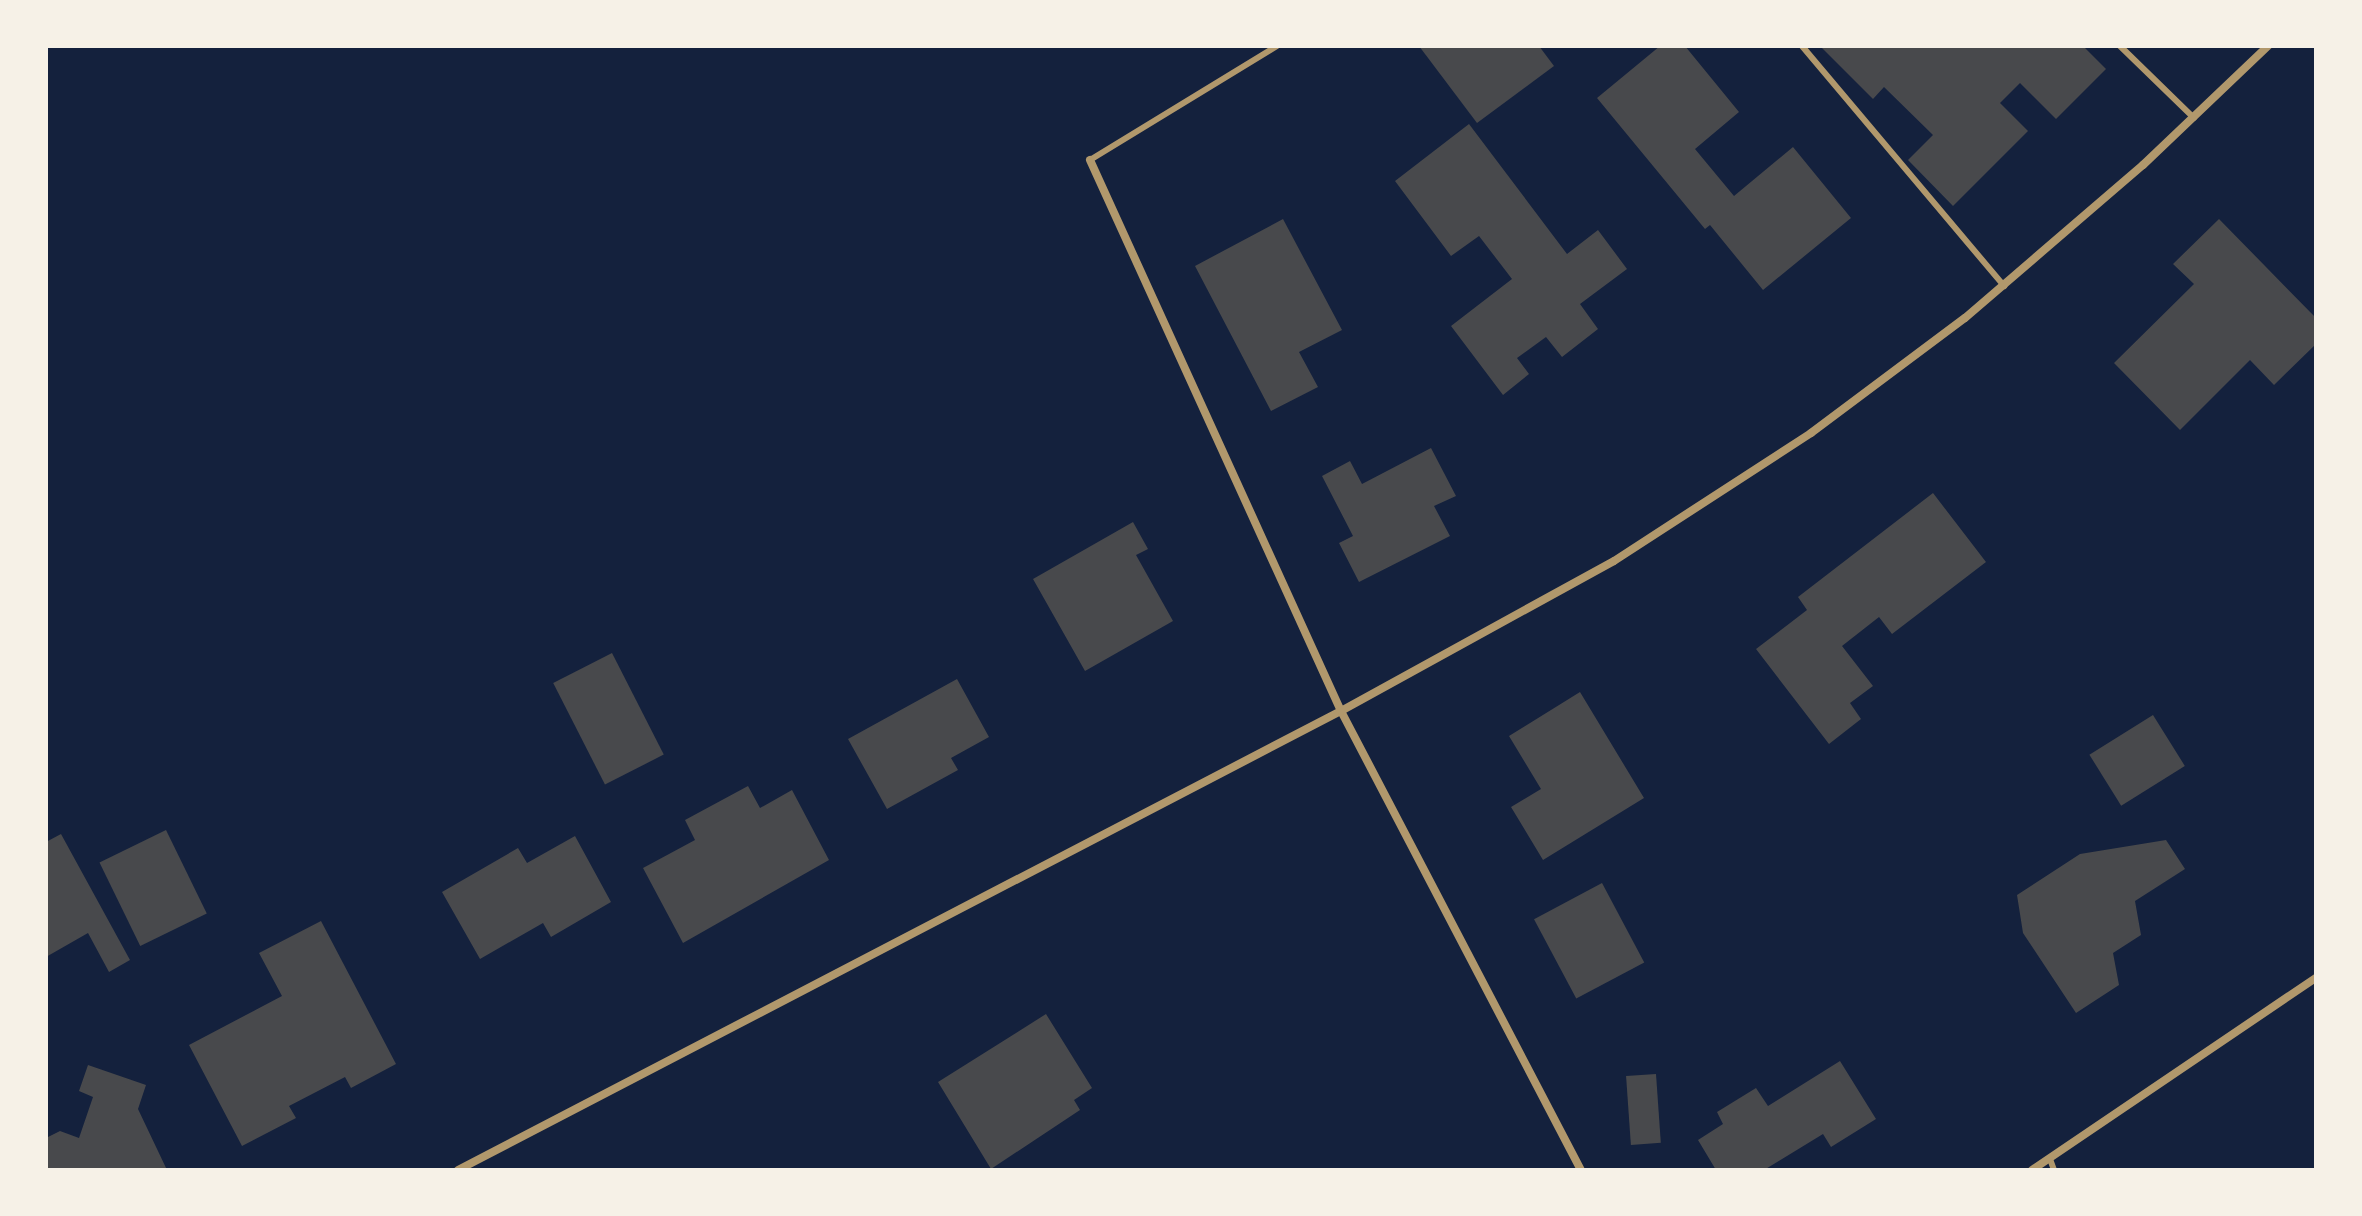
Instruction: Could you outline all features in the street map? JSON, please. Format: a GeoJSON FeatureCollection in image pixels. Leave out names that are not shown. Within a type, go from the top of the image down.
{"type":"FeatureCollection","features":[{"type":"Feature","properties":{"kind":"street"},"geometry":{"type":"LineString","coordinates":[[458,1170],[1341,711],[1509,621],[1720,494],[1811,433],[2004,286],[2194,118],[2268,46]]}},
{"type":"Feature","properties":{"kind":"street"},"geometry":{"type":"LineString","coordinates":[[1090,160],[1341,711],[1581,1170]]}},
{"type":"Feature","properties":{"kind":"street"},"geometry":{"type":"LineString","coordinates":[[2032,1170],[2316,978]]}},
{"type":"Feature","properties":{"kind":"lane"},"geometry":{"type":"LineString","coordinates":[[1090,160],[1277,46]]}},
{"type":"Feature","properties":{"kind":"lane"},"geometry":{"type":"LineString","coordinates":[[1802,46],[2004,286]]}},
{"type":"Feature","properties":{"kind":"lane"},"geometry":{"type":"LineString","coordinates":[[2120,46],[2194,118]]}},
{"type":"Feature","properties":{"kind":"lane"},"geometry":{"type":"LineString","coordinates":[[2050,1159],[2054,1170]]}},
{"type":"Feature","properties":{"kind":"building"},"geometry":{"type":"Polygon","coordinates":[[[1419,46],[1539,46],[1554,66],[1477,123],[1419,46]]]}},
{"type":"Feature","properties":{"kind":"building"},"geometry":{"type":"Polygon","coordinates":[[[1660,46],[1685,46],[1739,112],[1695,149],[1734,196],[1793,147],[1851,218],[1763,290],[1710,225],[1705,229],[1597,98],[1660,46]]]}},
{"type":"Feature","properties":{"kind":"building"},"geometry":{"type":"Polygon","coordinates":[[[1820,46],[2083,46],[2106,69],[2056,119],[2020,83],[2000,103],[2028,131],[1953,206],[1908,160],[1933,135],[1884,87],[1873,99],[1820,46]]]}},
{"type":"Feature","properties":{"kind":"building"},"geometry":{"type":"Polygon","coordinates":[[[1469,124],[1567,254],[1598,230],[1627,269],[1580,304],[1598,329],[1562,357],[1546,337],[1517,358],[1529,374],[1503,395],[1451,326],[1512,279],[1479,236],[1451,256],[1395,181],[1469,124]]]}},
{"type":"Feature","properties":{"kind":"building"},"geometry":{"type":"Polygon","coordinates":[[[1283,219],[1342,330],[1299,352],[1318,387],[1271,411],[1195,266],[1283,219]]]}},
{"type":"Feature","properties":{"kind":"building"},"geometry":{"type":"Polygon","coordinates":[[[2219,219],[2316,318],[2316,344],[2274,385],[2250,360],[2180,430],[2114,363],[2194,284],[2173,264],[2219,219]]]}},
{"type":"Feature","properties":{"kind":"building"},"geometry":{"type":"Polygon","coordinates":[[[1431,448],[1456,496],[1434,506],[1450,536],[1359,582],[1339,543],[1353,536],[1322,476],[1350,461],[1362,484],[1431,448]]]}},
{"type":"Feature","properties":{"kind":"building"},"geometry":{"type":"Polygon","coordinates":[[[1933,493],[1986,562],[1892,634],[1879,617],[1842,646],[1873,686],[1850,703],[1861,719],[1829,744],[1756,649],[1807,610],[1798,597],[1933,493]]]}},
{"type":"Feature","properties":{"kind":"building"},"geometry":{"type":"Polygon","coordinates":[[[1133,522],[1148,549],[1136,555],[1173,621],[1085,671],[1033,579],[1133,522]]]}},
{"type":"Feature","properties":{"kind":"building"},"geometry":{"type":"Polygon","coordinates":[[[612,653],[664,755],[605,785],[553,683],[612,653]]]}},
{"type":"Feature","properties":{"kind":"building"},"geometry":{"type":"Polygon","coordinates":[[[957,679],[989,737],[951,758],[958,770],[887,809],[848,739],[957,679]]]}},
{"type":"Feature","properties":{"kind":"building"},"geometry":{"type":"Polygon","coordinates":[[[1580,692],[1644,798],[1543,860],[1511,807],[1541,789],[1509,736],[1580,692]]]}},
{"type":"Feature","properties":{"kind":"building"},"geometry":{"type":"Polygon","coordinates":[[[2153,715],[2185,766],[2121,806],[2089,755],[2153,715]]]}},
{"type":"Feature","properties":{"kind":"building"},"geometry":{"type":"Polygon","coordinates":[[[748,786],[760,808],[792,790],[829,860],[683,943],[643,868],[695,840],[685,820],[748,786]]]}},
{"type":"Feature","properties":{"kind":"building"},"geometry":{"type":"Polygon","coordinates":[[[166,830],[207,914],[140,946],[99,862],[166,830]]]}},
{"type":"Feature","properties":{"kind":"building"},"geometry":{"type":"Polygon","coordinates":[[[61,834],[130,960],[109,972],[88,933],[46,957],[46,842],[61,834]]]}},
{"type":"Feature","properties":{"kind":"building"},"geometry":{"type":"Polygon","coordinates":[[[575,836],[611,902],[551,937],[543,923],[480,959],[442,892],[518,848],[527,863],[575,836]]]}},
{"type":"Feature","properties":{"kind":"building"},"geometry":{"type":"Polygon","coordinates":[[[2166,840],[2185,869],[2135,901],[2141,935],[2113,953],[2119,985],[2076,1013],[2023,933],[2017,895],[2080,854],[2166,840]]]}},
{"type":"Feature","properties":{"kind":"building"},"geometry":{"type":"Polygon","coordinates":[[[1602,883],[1644,962],[1576,999],[1534,919],[1602,883]]]}},
{"type":"Feature","properties":{"kind":"building"},"geometry":{"type":"Polygon","coordinates":[[[321,921],[396,1064],[351,1088],[345,1077],[289,1106],[296,1118],[242,1146],[189,1045],[282,996],[259,953],[321,921]]]}},
{"type":"Feature","properties":{"kind":"building"},"geometry":{"type":"Polygon","coordinates":[[[1046,1014],[1092,1088],[1074,1100],[1080,1110],[991,1169],[938,1082],[1046,1014]]]}},
{"type":"Feature","properties":{"kind":"building"},"geometry":{"type":"Polygon","coordinates":[[[1840,1061],[1876,1119],[1831,1147],[1823,1134],[1764,1170],[1716,1170],[1698,1140],[1723,1124],[1717,1112],[1756,1088],[1768,1106],[1840,1061]]]}},
{"type":"Feature","properties":{"kind":"building"},"geometry":{"type":"Polygon","coordinates":[[[88,1065],[146,1085],[138,1109],[167,1170],[46,1170],[46,1138],[60,1131],[79,1138],[93,1097],[79,1091],[88,1065]]]}},
{"type":"Feature","properties":{"kind":"building"},"geometry":{"type":"Polygon","coordinates":[[[1656,1074],[1661,1143],[1631,1145],[1626,1076],[1656,1074]]]}}]}
